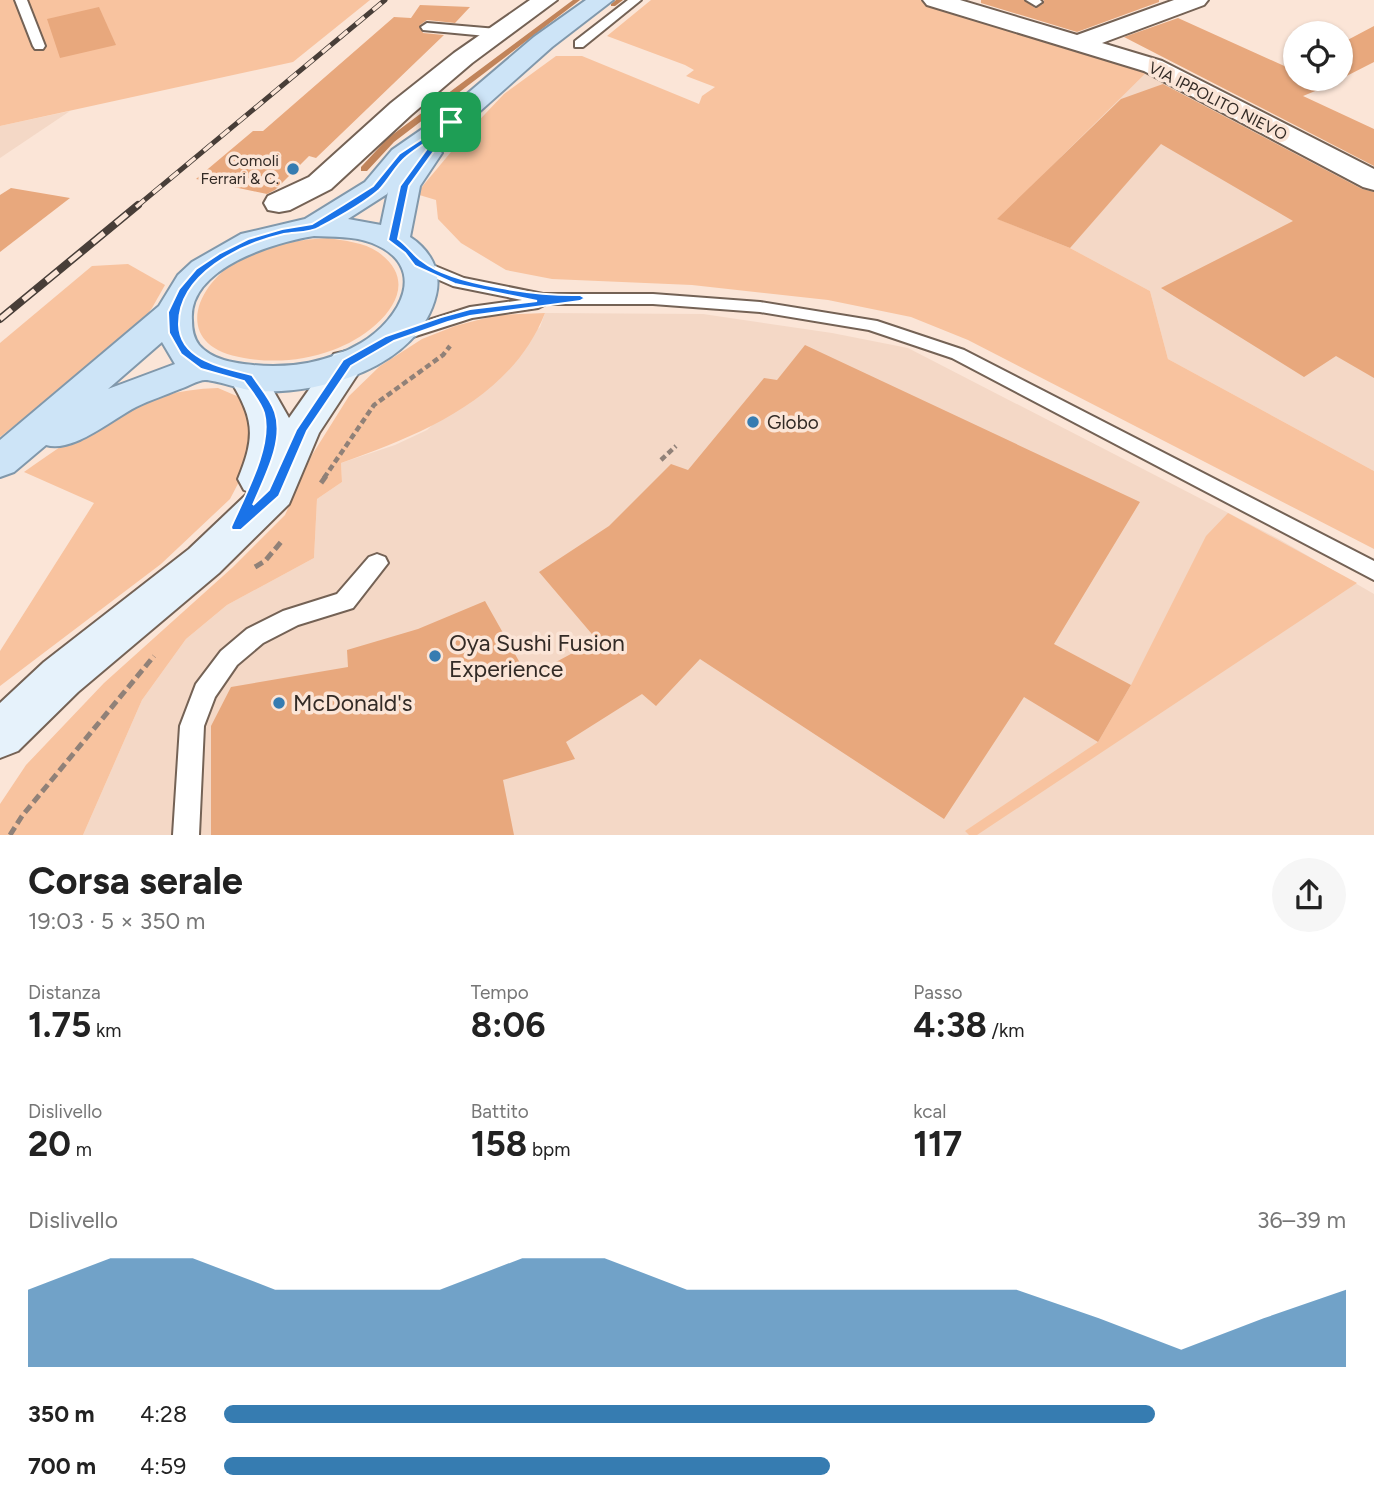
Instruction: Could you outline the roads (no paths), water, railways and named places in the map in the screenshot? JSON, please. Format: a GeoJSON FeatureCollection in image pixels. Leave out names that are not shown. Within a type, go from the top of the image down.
{"type":"FeatureCollection","features":[{"type":"Feature","properties":{"kind":"main road"},"geometry":{"type":"LineString","coordinates":[[314,227],[376,188],[402,156],[451,122],[543,42],[601,0]]}},
{"type":"Feature","properties":{"kind":"main road"},"geometry":{"type":"LineString","coordinates":[[393,240],[405,186],[451,122]]}},
{"type":"Feature","properties":{"kind":"main road"},"geometry":{"type":"LineString","coordinates":[[314,227],[344,227],[393,240],[408,251],[418,264],[423,287],[414,313],[390,339],[347,363],[314,373],[281,378],[225,374],[205,366],[185,351],[174,333],[174,312],[183,291],[200,272],[223,255],[251,241],[314,227]]}},
{"type":"Feature","properties":{"kind":"main road"},"geometry":{"type":"LineString","coordinates":[[0,463],[174,312]]}},
{"type":"Feature","properties":{"kind":"main road"},"geometry":{"type":"LineString","coordinates":[[0,463],[124,397],[205,366]]}},
{"type":"Feature","properties":{"kind":"street"},"geometry":{"type":"LineString","coordinates":[[279,203],[320,183],[401,109],[497,33],[545,0]]}},
{"type":"Feature","properties":{"kind":"street","name":"VIA IPPOLITO NIEVO"},"geometry":{"type":"LineString","coordinates":[[935,0],[1153,66],[1374,181]]}},
{"type":"Feature","properties":{"kind":"street"},"geometry":{"type":"LineString","coordinates":[[1075,44],[1196,0]]}},
{"type":"Feature","properties":{"kind":"street"},"geometry":{"type":"LineString","coordinates":[[0,735],[61,677],[204,561],[274,493],[301,430],[347,363]]}},
{"type":"Feature","properties":{"kind":"street"},"geometry":{"type":"LineString","coordinates":[[237,527],[261,473],[273,430],[269,410],[248,377]]}},
{"type":"Feature","properties":{"kind":"lane"},"geometry":{"type":"LineString","coordinates":[[21,0],[39,46]]}},
{"type":"Feature","properties":{"kind":"lane"},"geometry":{"type":"LineString","coordinates":[[579,44],[635,0]]}},
{"type":"Feature","properties":{"kind":"lane"},"geometry":{"type":"LineString","coordinates":[[426,27],[497,33]]}},
{"type":"Feature","properties":{"kind":"lane"},"geometry":{"type":"LineString","coordinates":[[418,264],[459,282],[543,299],[653,299],[760,307],[871,325],[958,354],[1374,572]]}},
{"type":"Feature","properties":{"kind":"lane"},"geometry":{"type":"LineString","coordinates":[[390,339],[470,313],[580,298]]}},
{"type":"Feature","properties":{"kind":"lane"},"geometry":{"type":"LineString","coordinates":[[186,835],[192,726],[205,692],[229,658],[255,636],[291,618],[345,601],[377,564]]}},
{"type":"Feature","properties":{"kind":"waterway"},"geometry":{"type":"LineString","coordinates":[[364,169],[391,140],[577,0]]}},
{"type":"Feature","properties":{"kind":"waterway"},"geometry":{"type":"LineString","coordinates":[[613,5],[620,0]]}},
{"type":"Feature","properties":{"kind":"railway"},"geometry":{"type":"LineString","coordinates":[[136,207],[385,0]]}},
{"type":"Feature","properties":{"kind":"railway"},"geometry":{"type":"LineString","coordinates":[[0,319],[138,205]]}},
{"type":"Feature","properties":{"kind":"place","name":"Comoli Ferrari & C."},"geometry":{"type":"Point","coordinates":[293,169]}},
{"type":"Feature","properties":{"kind":"place","name":"Globo"},"geometry":{"type":"Point","coordinates":[753,422]}},
{"type":"Feature","properties":{"kind":"place","name":"Oya Sushi Fusion Experience"},"geometry":{"type":"Point","coordinates":[435,656]}},
{"type":"Feature","properties":{"kind":"place","name":"McDonald's"},"geometry":{"type":"Point","coordinates":[279,703]}}]}
